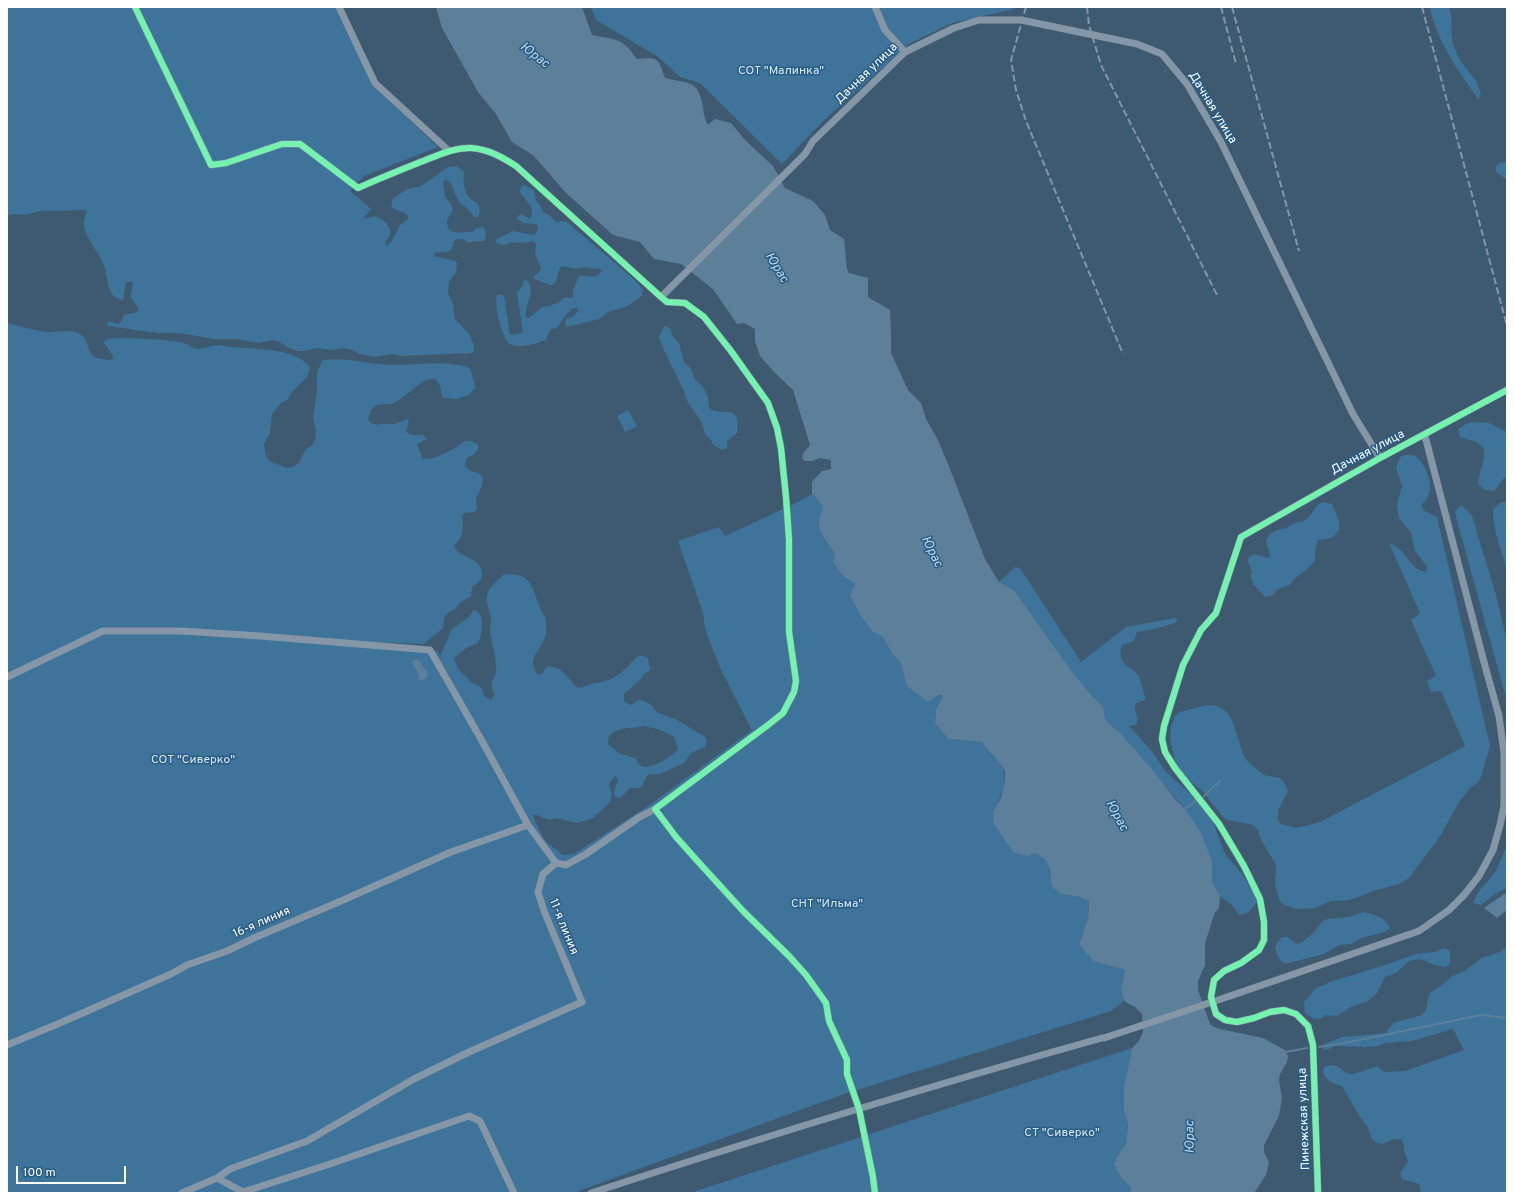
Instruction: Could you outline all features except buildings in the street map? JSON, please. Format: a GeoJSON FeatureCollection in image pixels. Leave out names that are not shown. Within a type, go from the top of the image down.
{"type":"FeatureCollection","features":[{"type":"Feature","properties":{"kind":"street"},"geometry":{"type":"LineString","coordinates":[[7,677],[104,632],[181,631],[430,650],[528,825],[556,863],[566,865],[586,854],[638,818],[655,809],[768,725],[782,713],[794,692],[796,681],[789,632],[789,539],[781,448],[777,428],[768,403],[731,350],[704,317],[685,303],[667,302],[661,298],[516,166],[500,156],[486,151],[471,148],[449,151],[358,188],[300,144],[282,144],[226,163],[211,165],[135,7]]}},
{"type":"Feature","properties":{"kind":"street"},"geometry":{"type":"LineString","coordinates":[[339,7],[375,83],[449,151]]}},
{"type":"Feature","properties":{"kind":"street"},"geometry":{"type":"LineString","coordinates":[[875,7],[885,30],[905,52]]}},
{"type":"Feature","properties":{"kind":"street","name":"Дачная улица"},"geometry":{"type":"LineString","coordinates":[[661,298],[805,154],[813,141],[905,52],[954,28],[978,20],[1022,20],[1137,44],[1162,54],[1187,84],[1221,142],[1353,414],[1380,458]]}},
{"type":"Feature","properties":{"kind":"street","name":"Дачная улица"},"geometry":{"type":"LineString","coordinates":[[1241,537],[1380,458],[1425,436],[1476,406],[1507,390]]}},
{"type":"Feature","properties":{"kind":"street"},"geometry":{"type":"LineString","coordinates":[[591,1193],[977,1073],[1103,1038],[1419,931],[1449,910],[1464,895],[1479,876],[1492,850],[1504,806],[1504,753],[1500,716],[1485,666],[1425,436]]}},
{"type":"Feature","properties":{"kind":"street","name":"Пинежская улица"},"geometry":{"type":"LineString","coordinates":[[1241,537],[1216,613],[1201,630],[1182,665],[1164,726],[1162,739],[1165,752],[1175,768],[1219,824],[1244,866],[1260,899],[1264,922],[1264,940],[1259,950],[1241,963],[1224,971],[1214,980],[1211,997],[1216,1014],[1225,1020],[1237,1022],[1270,1012],[1284,1010],[1296,1014],[1308,1026],[1313,1045],[1318,1193]]}},
{"type":"Feature","properties":{"kind":"street"},"geometry":{"type":"LineString","coordinates":[[655,809],[676,838],[744,912],[789,956],[806,975],[826,1003],[829,1021],[847,1060],[847,1074],[859,1109],[875,1193]]}},
{"type":"Feature","properties":{"kind":"street","name":"16-я линия"},"geometry":{"type":"LineString","coordinates":[[7,1045],[171,974],[187,965],[227,951],[451,852],[528,825]]}},
{"type":"Feature","properties":{"kind":"street","name":"11-я линия"},"geometry":{"type":"LineString","coordinates":[[217,1178],[230,1169],[307,1141],[414,1079],[469,1052],[582,1002],[544,911],[538,892],[543,874],[556,863]]}},
{"type":"Feature","properties":{"kind":"street"},"geometry":{"type":"LineString","coordinates":[[182,1193],[217,1178],[243,1192],[469,1116],[480,1121],[514,1193]]}},
{"type":"Feature","properties":{"kind":"green space"},"geometry":{"type":"Polygon","coordinates":[[[7,7],[335,7],[373,85],[438,147],[364,176],[350,191],[371,209],[363,219],[375,216],[386,223],[390,229],[390,236],[385,243],[387,246],[392,241],[400,225],[408,219],[406,214],[391,206],[393,199],[408,189],[421,186],[448,167],[457,166],[464,172],[466,193],[479,206],[480,211],[478,217],[474,217],[458,200],[450,182],[445,180],[443,182],[445,197],[451,204],[453,210],[447,220],[447,226],[449,229],[455,232],[472,232],[477,228],[483,227],[486,232],[486,236],[484,241],[469,243],[463,239],[456,239],[450,250],[446,252],[434,253],[434,256],[455,261],[457,263],[456,272],[449,282],[448,293],[453,304],[455,319],[469,334],[474,345],[474,351],[472,353],[402,356],[391,354],[374,357],[343,348],[333,350],[317,348],[297,351],[278,341],[272,340],[258,343],[237,339],[215,339],[179,333],[158,333],[108,326],[107,323],[109,321],[118,324],[121,322],[124,315],[137,312],[138,308],[130,296],[133,282],[126,282],[123,300],[117,299],[113,296],[104,265],[86,233],[84,219],[87,212],[85,210],[41,211],[24,215],[14,214],[7,216],[7,7]]]}},
{"type":"Feature","properties":{"kind":"green space","name":"СОТ \"Малинка\""},"geometry":{"type":"Polygon","coordinates":[[[591,7],[1014,7],[1014,9],[952,23],[909,44],[822,122],[782,164],[700,83],[680,77],[657,56],[596,20],[591,7]]]}},
{"type":"Feature","properties":{"kind":"green space"},"geometry":{"type":"Polygon","coordinates":[[[1430,7],[1449,7],[1454,47],[1465,67],[1476,82],[1481,95],[1478,99],[1443,44],[1433,20],[1430,7]]]}},
{"type":"Feature","properties":{"kind":"green space"},"geometry":{"type":"Polygon","coordinates":[[[1507,162],[1507,180],[1496,172],[1496,167],[1499,163],[1507,162]]]}},
{"type":"Feature","properties":{"kind":"green space"},"geometry":{"type":"Polygon","coordinates":[[[524,185],[534,190],[536,200],[543,212],[549,215],[557,223],[561,221],[567,222],[635,280],[643,290],[642,296],[626,307],[608,312],[599,319],[566,326],[566,319],[573,317],[578,311],[578,309],[574,308],[569,312],[558,327],[550,330],[546,340],[531,345],[522,346],[508,343],[498,318],[496,298],[498,294],[504,296],[510,335],[523,333],[517,292],[522,287],[524,280],[528,281],[531,291],[526,312],[526,317],[529,318],[542,307],[560,302],[563,298],[573,297],[573,290],[579,276],[594,277],[597,276],[602,270],[598,268],[593,269],[586,267],[577,269],[562,266],[555,283],[552,285],[548,284],[533,278],[541,268],[535,254],[536,244],[532,241],[512,242],[504,245],[497,243],[497,239],[513,231],[534,235],[537,232],[538,227],[536,224],[524,223],[517,219],[521,214],[530,219],[532,215],[530,204],[520,192],[521,187],[524,185]]]}},
{"type":"Feature","properties":{"kind":"green space"},"geometry":{"type":"Polygon","coordinates":[[[7,323],[46,332],[76,332],[86,340],[92,355],[104,360],[113,359],[113,356],[104,343],[105,340],[122,338],[178,342],[198,349],[219,345],[262,349],[286,353],[304,361],[310,368],[307,377],[291,393],[288,399],[280,404],[272,414],[270,433],[264,444],[266,457],[271,462],[287,468],[293,467],[299,463],[306,449],[312,446],[315,440],[316,432],[313,417],[317,392],[317,372],[323,360],[350,360],[393,365],[452,364],[470,368],[475,386],[469,395],[456,399],[443,398],[437,380],[426,380],[392,404],[378,405],[374,407],[369,414],[368,420],[370,423],[377,425],[395,424],[408,419],[409,421],[406,431],[412,435],[423,435],[427,439],[417,444],[423,459],[440,455],[467,441],[474,442],[479,446],[474,454],[467,458],[465,465],[469,470],[481,475],[483,478],[476,500],[477,510],[474,512],[464,513],[462,516],[462,532],[460,539],[454,546],[460,553],[478,564],[482,575],[478,582],[472,587],[471,596],[449,612],[444,618],[443,628],[424,644],[364,642],[437,651],[440,656],[452,629],[469,617],[474,610],[478,612],[482,620],[482,630],[478,643],[466,648],[454,658],[458,669],[471,682],[482,688],[484,696],[491,700],[495,694],[492,683],[496,666],[490,630],[491,620],[487,595],[492,586],[504,574],[514,574],[525,578],[531,584],[541,611],[545,616],[545,639],[536,653],[533,663],[538,675],[542,674],[547,666],[557,668],[566,675],[575,686],[582,688],[613,678],[621,673],[637,657],[640,656],[648,658],[650,670],[624,694],[624,702],[631,705],[638,700],[642,700],[650,704],[658,713],[677,720],[705,737],[707,740],[705,747],[691,753],[684,763],[660,774],[650,774],[647,776],[642,786],[638,788],[630,788],[620,798],[615,797],[614,792],[618,780],[615,776],[610,782],[609,786],[612,795],[610,802],[593,818],[577,823],[557,818],[549,820],[533,815],[535,822],[546,842],[563,855],[574,854],[651,804],[752,730],[721,670],[708,637],[703,613],[678,541],[719,527],[725,536],[812,494],[821,503],[824,509],[819,525],[824,539],[835,554],[842,575],[855,584],[887,645],[893,655],[900,661],[907,686],[934,699],[939,695],[943,695],[936,710],[935,723],[948,739],[983,742],[988,752],[997,759],[1004,771],[1005,778],[1000,798],[993,811],[1034,853],[1043,857],[1048,864],[1052,887],[1061,894],[1080,897],[1089,901],[1088,919],[1079,944],[1093,961],[1125,970],[1121,990],[1124,1001],[1111,1011],[844,1094],[573,1193],[7,1193],[7,323]],[[644,726],[621,729],[609,736],[608,744],[620,754],[635,758],[641,766],[645,767],[655,765],[667,759],[678,749],[674,737],[661,730],[644,726]]]}},
{"type":"Feature","properties":{"kind":"green space"},"geometry":{"type":"Polygon","coordinates":[[[666,326],[671,329],[672,335],[679,343],[684,362],[691,369],[696,381],[702,386],[708,396],[709,408],[719,412],[729,412],[734,414],[736,417],[738,423],[737,433],[727,441],[727,448],[722,450],[713,445],[711,440],[705,434],[701,421],[687,401],[684,391],[659,337],[666,326]]]}},
{"type":"Feature","properties":{"kind":"green space"},"geometry":{"type":"Polygon","coordinates":[[[628,410],[637,426],[625,432],[617,416],[628,410]]]}},
{"type":"Feature","properties":{"kind":"green space"},"geometry":{"type":"Polygon","coordinates":[[[1473,422],[1489,423],[1507,432],[1507,479],[1504,478],[1494,491],[1485,490],[1478,484],[1484,458],[1484,449],[1477,442],[1460,437],[1458,429],[1473,422]]]}},
{"type":"Feature","properties":{"kind":"green space"},"geometry":{"type":"Polygon","coordinates":[[[1412,455],[1418,458],[1424,466],[1430,481],[1429,494],[1422,504],[1423,510],[1437,517],[1490,746],[1481,777],[1478,782],[1469,789],[1459,802],[1439,838],[1409,878],[1399,884],[1373,891],[1349,900],[1331,901],[1315,908],[1297,909],[1280,902],[1275,884],[1276,865],[1259,836],[1258,830],[1253,825],[1228,820],[1223,817],[1202,791],[1183,775],[1176,764],[1170,739],[1171,727],[1175,716],[1180,712],[1207,705],[1217,706],[1226,711],[1232,720],[1243,754],[1248,762],[1264,775],[1280,778],[1284,782],[1288,791],[1278,810],[1278,820],[1281,824],[1297,828],[1320,822],[1465,746],[1441,691],[1431,692],[1427,681],[1436,676],[1411,620],[1420,613],[1389,543],[1399,549],[1415,567],[1426,572],[1427,566],[1415,551],[1411,533],[1399,518],[1397,505],[1402,486],[1396,468],[1400,457],[1412,455]]]}},
{"type":"Feature","properties":{"kind":"green space"},"geometry":{"type":"Polygon","coordinates":[[[1507,501],[1507,571],[1494,525],[1493,509],[1500,503],[1507,501]]]}},
{"type":"Feature","properties":{"kind":"green space"},"geometry":{"type":"Polygon","coordinates":[[[1324,502],[1332,504],[1339,521],[1339,529],[1336,534],[1331,538],[1318,540],[1315,551],[1315,561],[1309,568],[1295,578],[1290,585],[1278,589],[1271,596],[1265,597],[1254,585],[1250,575],[1252,572],[1248,561],[1249,557],[1254,554],[1269,558],[1270,554],[1266,541],[1270,535],[1277,530],[1286,528],[1296,522],[1306,520],[1318,504],[1324,502]]]}},
{"type":"Feature","properties":{"kind":"green space"},"geometry":{"type":"Polygon","coordinates":[[[1461,505],[1472,516],[1496,595],[1507,641],[1507,701],[1457,521],[1455,511],[1461,505]]]}},
{"type":"Feature","properties":{"kind":"green space"},"geometry":{"type":"Polygon","coordinates":[[[1015,567],[1020,568],[1081,662],[1126,627],[1175,618],[1178,621],[1155,629],[1137,632],[1134,641],[1122,645],[1122,661],[1139,676],[1146,700],[1136,703],[1135,708],[1137,723],[1129,726],[1151,750],[1166,772],[1192,795],[1213,822],[1225,854],[1242,874],[1255,895],[1257,902],[1250,911],[1239,915],[1233,906],[1220,896],[1212,881],[1212,861],[1185,809],[1119,732],[1106,721],[1103,707],[1070,669],[1014,590],[999,582],[1015,567]]]}},
{"type":"Feature","properties":{"kind":"green space"},"geometry":{"type":"Polygon","coordinates":[[[1507,845],[1507,888],[1495,894],[1481,905],[1473,903],[1478,892],[1495,873],[1507,845]]]}},
{"type":"Feature","properties":{"kind":"green space"},"geometry":{"type":"Polygon","coordinates":[[[1364,912],[1376,915],[1383,919],[1390,928],[1385,932],[1361,938],[1351,944],[1339,945],[1324,954],[1285,964],[1280,960],[1275,949],[1277,943],[1282,937],[1288,937],[1296,944],[1301,943],[1327,919],[1348,917],[1364,912]]]}},
{"type":"Feature","properties":{"kind":"green space"},"geometry":{"type":"Polygon","coordinates":[[[1507,947],[1507,1193],[1421,1193],[1419,1184],[1402,1179],[1400,1173],[1408,1162],[1404,1150],[1404,1144],[1401,1139],[1394,1139],[1383,1144],[1377,1143],[1372,1139],[1368,1127],[1360,1117],[1342,1086],[1330,1082],[1326,1078],[1323,1073],[1324,1067],[1333,1065],[1337,1066],[1344,1072],[1351,1074],[1377,1066],[1384,1072],[1405,1071],[1464,1050],[1453,1029],[1412,1041],[1386,1043],[1373,1047],[1335,1046],[1323,1050],[1324,1044],[1343,1037],[1386,1033],[1393,1023],[1422,1015],[1426,1010],[1428,998],[1431,992],[1452,976],[1465,971],[1481,958],[1500,952],[1507,947]]]}},
{"type":"Feature","properties":{"kind":"green space"},"geometry":{"type":"Polygon","coordinates":[[[1445,948],[1450,951],[1450,964],[1445,967],[1420,959],[1409,961],[1396,973],[1385,977],[1377,993],[1368,1001],[1351,1007],[1337,1016],[1326,1015],[1319,1019],[1313,1018],[1305,1013],[1304,1002],[1316,988],[1416,954],[1434,952],[1445,948]]]}},
{"type":"Feature","properties":{"kind":"green space","name":"СТ \"Сиверко\""},"geometry":{"type":"Polygon","coordinates":[[[1132,1048],[1124,1087],[1124,1111],[1128,1124],[1126,1144],[1119,1153],[1122,1179],[1131,1187],[1131,1193],[690,1193],[1132,1048]]]}},
{"type":"Feature","properties":{"kind":"water","name":"Юрас"},"geometry":{"type":"Polygon","coordinates":[[[436,7],[582,7],[592,35],[613,39],[622,43],[637,59],[650,58],[657,60],[661,66],[665,78],[686,82],[695,87],[701,98],[708,125],[715,119],[731,123],[746,141],[773,166],[785,188],[813,201],[825,215],[830,230],[844,239],[847,269],[849,273],[868,278],[868,297],[890,310],[891,353],[908,390],[921,403],[926,419],[937,438],[985,559],[999,582],[1014,590],[1070,669],[1103,707],[1106,721],[1119,732],[1152,769],[1176,800],[1185,809],[1201,833],[1212,861],[1212,881],[1220,896],[1219,908],[1215,912],[1205,943],[1205,965],[1198,981],[1198,990],[1210,1024],[1220,1029],[1263,1038],[1285,1050],[1288,1056],[1279,1080],[1282,1098],[1279,1116],[1264,1145],[1264,1152],[1269,1162],[1266,1175],[1254,1193],[1131,1193],[1131,1187],[1122,1179],[1114,1165],[1119,1153],[1126,1144],[1128,1124],[1124,1111],[1124,1087],[1132,1048],[1139,1041],[1143,1032],[1142,1014],[1135,1007],[1124,1001],[1121,990],[1125,970],[1093,961],[1079,944],[1088,919],[1089,901],[1080,897],[1061,894],[1052,887],[1049,866],[1044,859],[1034,853],[1028,856],[1014,853],[994,824],[993,811],[1001,798],[1005,780],[1005,771],[996,758],[989,752],[982,742],[948,739],[935,723],[936,710],[943,695],[939,695],[928,702],[907,686],[900,661],[893,655],[882,636],[873,632],[861,616],[850,596],[855,584],[842,575],[833,561],[835,554],[820,531],[819,524],[823,509],[821,504],[812,494],[812,482],[822,471],[831,469],[831,460],[820,458],[812,461],[804,461],[802,457],[810,445],[793,390],[760,356],[755,341],[755,329],[744,323],[737,324],[713,289],[681,264],[654,259],[640,242],[613,235],[566,193],[534,156],[512,142],[496,114],[478,92],[442,28],[436,7]]]}},
{"type":"Feature","properties":{"kind":"water"},"geometry":{"type":"Polygon","coordinates":[[[416,659],[420,661],[428,674],[426,679],[419,680],[419,675],[412,662],[416,659]]]}},
{"type":"Feature","properties":{"kind":"water"},"geometry":{"type":"Polygon","coordinates":[[[1507,892],[1507,910],[1497,918],[1484,908],[1507,892]]]}},
{"type":"Feature","properties":{"kind":"waterway"},"geometry":{"type":"LineString","coordinates":[[1204,796],[1220,781]]}},
{"type":"Feature","properties":{"kind":"waterway"},"geometry":{"type":"LineString","coordinates":[[1185,809],[1195,801]]}},
{"type":"Feature","properties":{"kind":"waterway"},"geometry":{"type":"LineString","coordinates":[[1319,1047],[1481,1015],[1507,1018]]}},
{"type":"Feature","properties":{"kind":"waterway"},"geometry":{"type":"LineString","coordinates":[[1286,1052],[1307,1048]]}},
{"type":"Feature","properties":{"kind":"railway"},"geometry":{"type":"LineString","coordinates":[[1026,7],[1011,60],[1016,90],[1026,121],[1123,354]]}},
{"type":"Feature","properties":{"kind":"railway"},"geometry":{"type":"LineString","coordinates":[[1087,7],[1089,25],[1101,65],[1217,295]]}},
{"type":"Feature","properties":{"kind":"railway"},"geometry":{"type":"LineString","coordinates":[[1221,7],[1236,64]]}},
{"type":"Feature","properties":{"kind":"railway"},"geometry":{"type":"LineString","coordinates":[[1232,7],[1299,251]]}},
{"type":"Feature","properties":{"kind":"railway"},"geometry":{"type":"LineString","coordinates":[[1422,7],[1507,326]]}},
{"type":"Feature","properties":{"kind":"cycle path"},"geometry":{"type":"LineString","coordinates":[[135,7],[211,165],[226,163],[282,144],[300,144],[358,188],[437,155],[458,149],[471,148],[495,154],[516,166],[667,302],[685,303],[704,317],[731,351],[768,403],[777,428],[781,448],[786,497],[789,539],[789,632],[796,681],[794,692],[783,713],[655,809],[676,837],[702,866],[744,912],[789,956],[806,975],[826,1003],[829,1021],[847,1060],[847,1074],[859,1109],[875,1193]]}},
{"type":"Feature","properties":{"kind":"cycle path"},"geometry":{"type":"LineString","coordinates":[[1318,1193],[1313,1045],[1308,1026],[1296,1014],[1284,1010],[1270,1012],[1237,1022],[1225,1020],[1216,1014],[1211,997],[1214,980],[1224,971],[1241,963],[1259,950],[1264,940],[1264,922],[1260,899],[1244,866],[1219,824],[1175,768],[1165,752],[1162,739],[1164,726],[1183,665],[1201,630],[1216,613],[1241,537],[1380,458],[1507,390]]}},
{"type":"Feature","properties":{"kind":"park label","name":"СОТ \"Сиверко\""},"geometry":{"type":"Point","coordinates":[193,761]}},
{"type":"Feature","properties":{"kind":"park label","name":"СНТ \"Ильма\""},"geometry":{"type":"Point","coordinates":[827,905]}}]}
